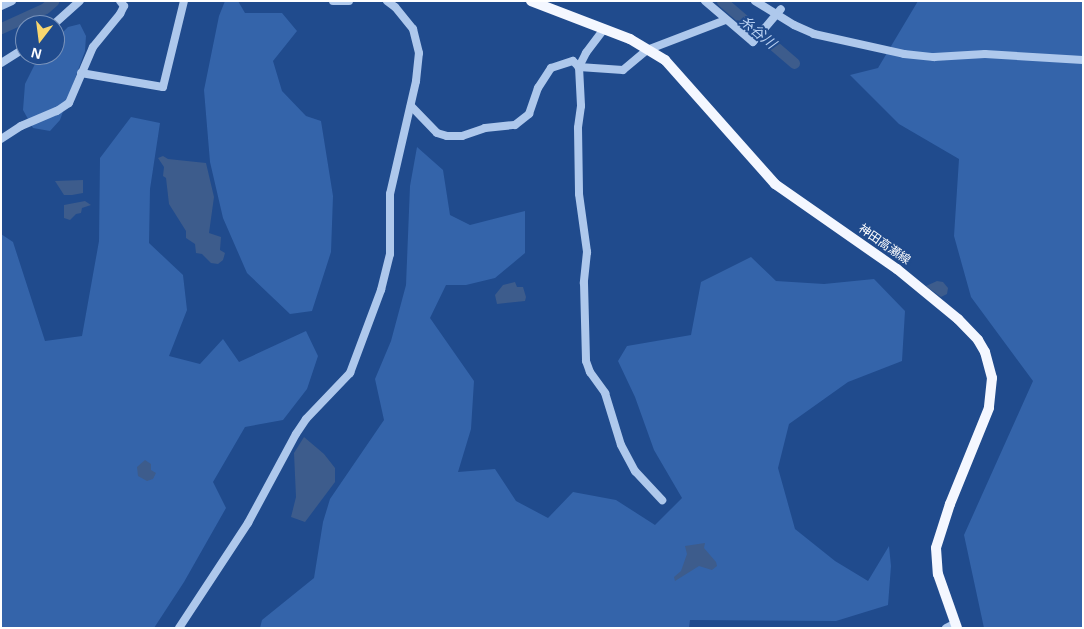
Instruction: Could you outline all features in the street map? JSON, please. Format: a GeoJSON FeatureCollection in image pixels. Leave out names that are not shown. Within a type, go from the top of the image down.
{"type":"FeatureCollection","features":[{"type":"Feature","properties":{"kind":"main road","name":"神田高瀬線"},"geometry":{"type":"LineString","coordinates":[[531,1],[604,29],[649,49],[676,70],[775,184],[823,220],[873,252],[916,284],[970,331],[985,352],[992,378],[989,408],[950,504],[936,548],[938,574],[953,626]]}},
{"type":"Feature","properties":{"kind":"street"},"geometry":{"type":"LineString","coordinates":[[1,6],[12,1]]}},
{"type":"Feature","properties":{"kind":"street"},"geometry":{"type":"LineString","coordinates":[[64,15],[80,1]]}},
{"type":"Feature","properties":{"kind":"street"},"geometry":{"type":"LineString","coordinates":[[1,139],[22,126],[57,111],[69,103],[93,47],[120,14],[124,6],[120,1]]}},
{"type":"Feature","properties":{"kind":"street"},"geometry":{"type":"LineString","coordinates":[[81,73],[163,87],[184,1]]}},
{"type":"Feature","properties":{"kind":"street"},"geometry":{"type":"LineString","coordinates":[[333,1],[349,1]]}},
{"type":"Feature","properties":{"kind":"street"},"geometry":{"type":"LineString","coordinates":[[178,628],[248,523],[296,434],[306,419],[350,373],[358,356],[390,254],[390,194],[411,106],[420,53],[417,37],[405,17],[387,1]]}},
{"type":"Feature","properties":{"kind":"street"},"geometry":{"type":"LineString","coordinates":[[705,1],[753,42],[778,12]]}},
{"type":"Feature","properties":{"kind":"street"},"geometry":{"type":"LineString","coordinates":[[755,1],[778,12],[794,25],[836,40],[904,54],[934,57],[985,54],[1083,60]]}},
{"type":"Feature","properties":{"kind":"street"},"geometry":{"type":"LineString","coordinates":[[411,106],[437,133],[446,136],[462,136],[486,128],[515,125],[529,114],[538,88],[551,68],[573,61],[579,67],[623,70],[649,49],[725,20]]}},
{"type":"Feature","properties":{"kind":"street"},"geometry":{"type":"LineString","coordinates":[[604,29],[586,53],[579,67],[581,106],[578,128],[579,194],[587,252],[584,283],[586,361],[590,372],[606,393],[621,445],[635,471],[662,500]]}},
{"type":"Feature","properties":{"kind":"street"},"geometry":{"type":"LineString","coordinates":[[1,63],[15,54]]}},
{"type":"Feature","properties":{"kind":"shaded area"},"geometry":{"type":"Polygon","coordinates":[[[225,1],[238,1],[245,13],[282,13],[297,31],[273,61],[282,91],[306,116],[321,121],[333,196],[331,252],[312,311],[290,314],[247,273],[223,218],[210,162],[204,90],[219,16],[225,1]]]}},
{"type":"Feature","properties":{"kind":"shaded area"},"geometry":{"type":"Polygon","coordinates":[[[918,1],[1083,1],[1083,628],[984,628],[964,535],[1033,381],[971,297],[954,236],[959,159],[899,124],[850,75],[878,68],[918,1]]]}},
{"type":"Feature","properties":{"kind":"shaded area"},"geometry":{"type":"Polygon","coordinates":[[[80,24],[86,36],[85,51],[60,120],[50,131],[33,128],[23,110],[25,84],[34,65],[65,65],[65,30],[68,27],[80,24]]]}},
{"type":"Feature","properties":{"kind":"shaded area"},"geometry":{"type":"Polygon","coordinates":[[[131,117],[160,123],[150,189],[149,243],[183,275],[187,310],[169,356],[200,364],[223,339],[239,362],[306,331],[318,356],[307,389],[283,420],[245,427],[213,482],[226,508],[184,582],[154,628],[1,628],[1,234],[13,242],[45,341],[82,336],[99,241],[100,158],[131,117]]]}},
{"type":"Feature","properties":{"kind":"shaded area"},"geometry":{"type":"Polygon","coordinates":[[[417,147],[443,170],[450,215],[470,225],[525,211],[525,253],[495,278],[466,285],[446,285],[430,318],[474,381],[471,429],[458,472],[495,469],[516,501],[548,518],[573,492],[616,500],[655,525],[682,498],[654,450],[635,397],[618,361],[627,346],[691,335],[701,282],[751,257],[776,281],[824,284],[874,279],[905,311],[902,361],[848,382],[789,424],[778,468],[795,529],[835,561],[868,581],[889,546],[891,566],[888,605],[836,621],[690,620],[689,628],[260,628],[262,620],[314,578],[323,522],[330,499],[384,420],[375,379],[391,341],[406,285],[410,186],[417,147]]]}},
{"type":"Feature","properties":{"kind":"shaded area"},"geometry":{"type":"Polygon","coordinates":[[[163,156],[168,159],[206,163],[214,197],[209,233],[221,237],[220,250],[225,253],[223,260],[218,264],[211,263],[202,254],[196,253],[195,244],[186,238],[186,231],[169,204],[166,178],[163,176],[164,167],[158,158],[163,156]]]}},
{"type":"Feature","properties":{"kind":"shaded area"},"geometry":{"type":"Polygon","coordinates":[[[83,180],[83,193],[72,195],[64,195],[55,181],[83,180]]]}},
{"type":"Feature","properties":{"kind":"shaded area"},"geometry":{"type":"Polygon","coordinates":[[[85,201],[91,205],[82,208],[81,213],[76,214],[70,220],[64,218],[64,205],[85,201]]]}},
{"type":"Feature","properties":{"kind":"shaded area"},"geometry":{"type":"Polygon","coordinates":[[[937,281],[943,282],[948,288],[947,294],[941,297],[926,286],[937,281]]]}},
{"type":"Feature","properties":{"kind":"shaded area"},"geometry":{"type":"Polygon","coordinates":[[[515,282],[517,287],[523,287],[526,297],[525,301],[497,304],[495,295],[503,285],[515,282]]]}},
{"type":"Feature","properties":{"kind":"shaded area"},"geometry":{"type":"Polygon","coordinates":[[[304,437],[324,454],[335,468],[335,482],[305,522],[291,517],[296,497],[294,453],[304,437]]]}},
{"type":"Feature","properties":{"kind":"shaded area"},"geometry":{"type":"Polygon","coordinates":[[[145,460],[151,464],[151,470],[156,473],[153,479],[147,481],[138,476],[137,467],[145,460]]]}},
{"type":"Feature","properties":{"kind":"shaded area"},"geometry":{"type":"Polygon","coordinates":[[[705,543],[704,548],[716,562],[717,566],[712,570],[699,566],[675,581],[674,577],[681,571],[687,554],[685,546],[705,543]]]}},
{"type":"Feature","properties":{"kind":"waterway"},"geometry":{"type":"LineString","coordinates":[[1,28],[45,8],[53,1]]}},
{"type":"Feature","properties":{"kind":"waterway","name":"糸谷川"},"geometry":{"type":"LineString","coordinates":[[722,1],[794,63]]}}]}
